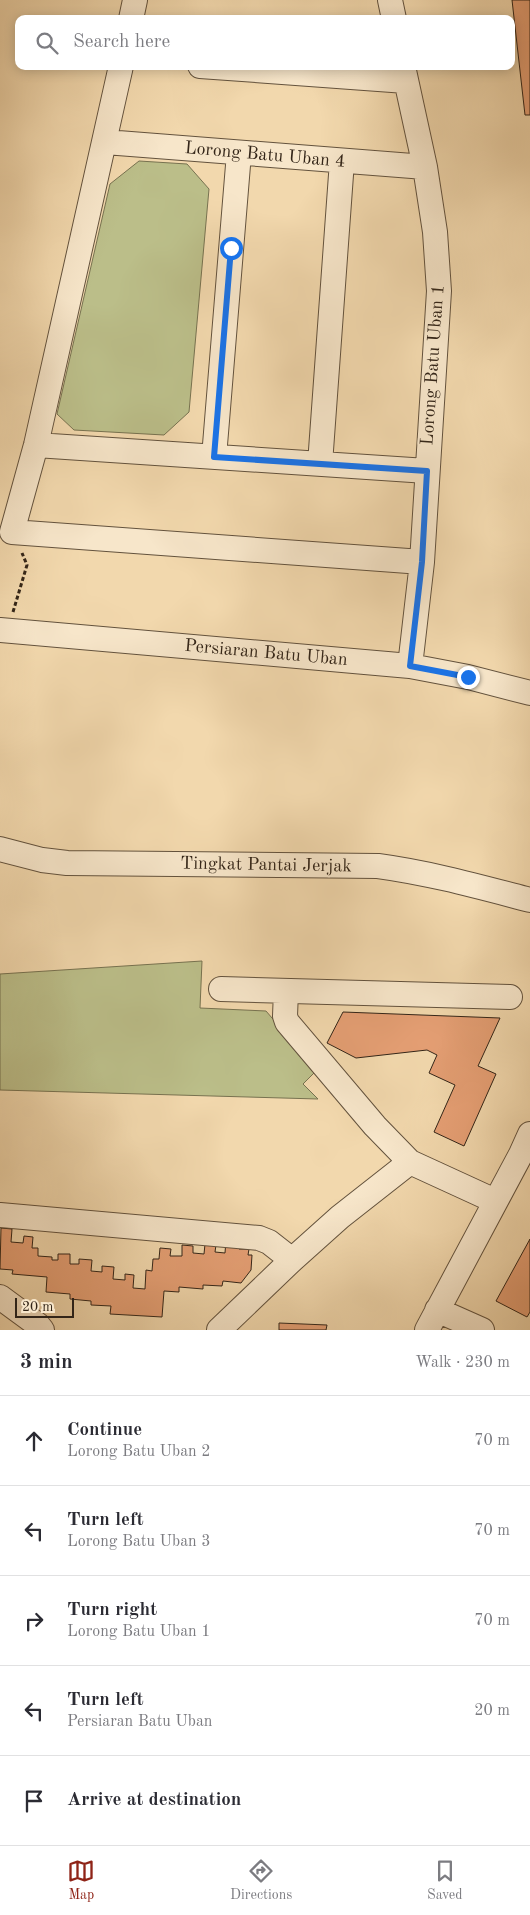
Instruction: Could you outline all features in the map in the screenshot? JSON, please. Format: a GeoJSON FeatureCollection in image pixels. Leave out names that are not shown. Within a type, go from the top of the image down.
{"type":"FeatureCollection","features":[{"type":"Feature","properties":{"kind":"street"},"geometry":{"type":"LineString","coordinates":[[132,15],[135,0]]}},
{"type":"Feature","properties":{"kind":"street"},"geometry":{"type":"LineString","coordinates":[[390,0],[393,15]]}},
{"type":"Feature","properties":{"kind":"street"},"geometry":{"type":"LineString","coordinates":[[121,70],[36,445],[12,532],[422,562]]}},
{"type":"Feature","properties":{"kind":"street"},"geometry":{"type":"LineString","coordinates":[[317,70],[404,73]]}},
{"type":"Feature","properties":{"kind":"street","name":"Lorong Batu Uban 1"},"geometry":{"type":"LineString","coordinates":[[404,73],[425,167],[436,232],[439,291],[422,562],[410,666]]}},
{"type":"Feature","properties":{"kind":"street","name":"Lorong Batu Uban 4"},"geometry":{"type":"LineString","coordinates":[[105,142],[425,167]]}},
{"type":"Feature","properties":{"kind":"street"},"geometry":{"type":"LineString","coordinates":[[214,457],[238,153]]}},
{"type":"Feature","properties":{"kind":"street"},"geometry":{"type":"LineString","coordinates":[[320,464],[342,161]]}},
{"type":"Feature","properties":{"kind":"street"},"geometry":{"type":"LineString","coordinates":[[36,445],[427,471]]}},
{"type":"Feature","properties":{"kind":"street","name":"Persiaran Batu Uban"},"geometry":{"type":"LineString","coordinates":[[4,630],[410,666],[468,677],[530,693]]}},
{"type":"Feature","properties":{"kind":"street","name":"Tingkat Pantai Jerjak"},"geometry":{"type":"LineString","coordinates":[[0,849],[42,860],[67,862],[378,866],[410,870],[446,878],[530,900]]}},
{"type":"Feature","properties":{"kind":"street"},"geometry":{"type":"LineString","coordinates":[[221,990],[510,997]]}},
{"type":"Feature","properties":{"kind":"street"},"geometry":{"type":"LineString","coordinates":[[286,991],[285,1016],[288,1022],[368,1118],[410,1162],[495,1201]]}},
{"type":"Feature","properties":{"kind":"street"},"geometry":{"type":"LineString","coordinates":[[482,1330],[432,1320],[530,1134]]}},
{"type":"Feature","properties":{"kind":"street"},"geometry":{"type":"LineString","coordinates":[[220,1330],[292,1260],[340,1217],[410,1162]]}},
{"type":"Feature","properties":{"kind":"street"},"geometry":{"type":"LineString","coordinates":[[0,1215],[259,1238],[269,1242],[292,1260]]}},
{"type":"Feature","properties":{"kind":"street"},"geometry":{"type":"LineString","coordinates":[[0,1296],[42,1330]]}},
{"type":"Feature","properties":{"kind":"path"},"geometry":{"type":"LineString","coordinates":[[4,630],[27,565],[12,532]]}},
{"type":"Feature","properties":{"kind":"green space"},"geometry":{"type":"Polygon","coordinates":[[[139,161],[187,164],[209,189],[189,412],[164,435],[74,430],[57,414],[110,184],[139,161]]]}},
{"type":"Feature","properties":{"kind":"green space"},"geometry":{"type":"Polygon","coordinates":[[[202,961],[200,1008],[266,1011],[317,1070],[303,1084],[318,1099],[0,1090],[0,974],[202,961]]]}},
{"type":"Feature","properties":{"kind":"building"},"geometry":{"type":"Polygon","coordinates":[[[512,0],[530,0],[530,115],[525,115],[512,0]]]}},
{"type":"Feature","properties":{"kind":"building"},"geometry":{"type":"Polygon","coordinates":[[[343,1012],[500,1018],[478,1066],[496,1074],[464,1146],[434,1132],[455,1085],[429,1073],[437,1055],[427,1050],[356,1058],[327,1043],[343,1012]]]}},
{"type":"Feature","properties":{"kind":"building"},"geometry":{"type":"Polygon","coordinates":[[[1,1228],[12,1229],[11,1242],[23,1243],[24,1236],[33,1237],[32,1248],[38,1248],[38,1256],[52,1257],[52,1260],[58,1260],[58,1254],[70,1254],[70,1264],[79,1264],[79,1259],[92,1260],[91,1271],[102,1272],[102,1266],[114,1267],[113,1279],[125,1280],[125,1274],[134,1275],[133,1288],[145,1289],[146,1270],[152,1271],[153,1259],[159,1259],[160,1248],[171,1249],[170,1256],[182,1256],[182,1245],[193,1246],[193,1253],[204,1254],[205,1244],[216,1245],[215,1252],[225,1253],[226,1240],[239,1241],[239,1249],[249,1249],[248,1255],[252,1255],[251,1270],[241,1283],[223,1281],[222,1286],[203,1285],[203,1289],[179,1287],[179,1292],[164,1291],[162,1317],[110,1314],[111,1306],[91,1305],[91,1301],[70,1299],[70,1294],[46,1292],[47,1277],[12,1274],[13,1270],[0,1269],[1,1228]]]}},
{"type":"Feature","properties":{"kind":"building"},"geometry":{"type":"Polygon","coordinates":[[[530,1239],[530,1312],[527,1317],[496,1301],[530,1239]]]}},
{"type":"Feature","properties":{"kind":"building"},"geometry":{"type":"Polygon","coordinates":[[[279,1323],[327,1325],[326,1330],[279,1330],[279,1323]]]}},
{"type":"Feature","properties":{"kind":"route"},"geometry":{"type":"LineString","coordinates":[[231,248],[214,457],[427,471],[422,562],[410,666],[468,677]]}}]}
